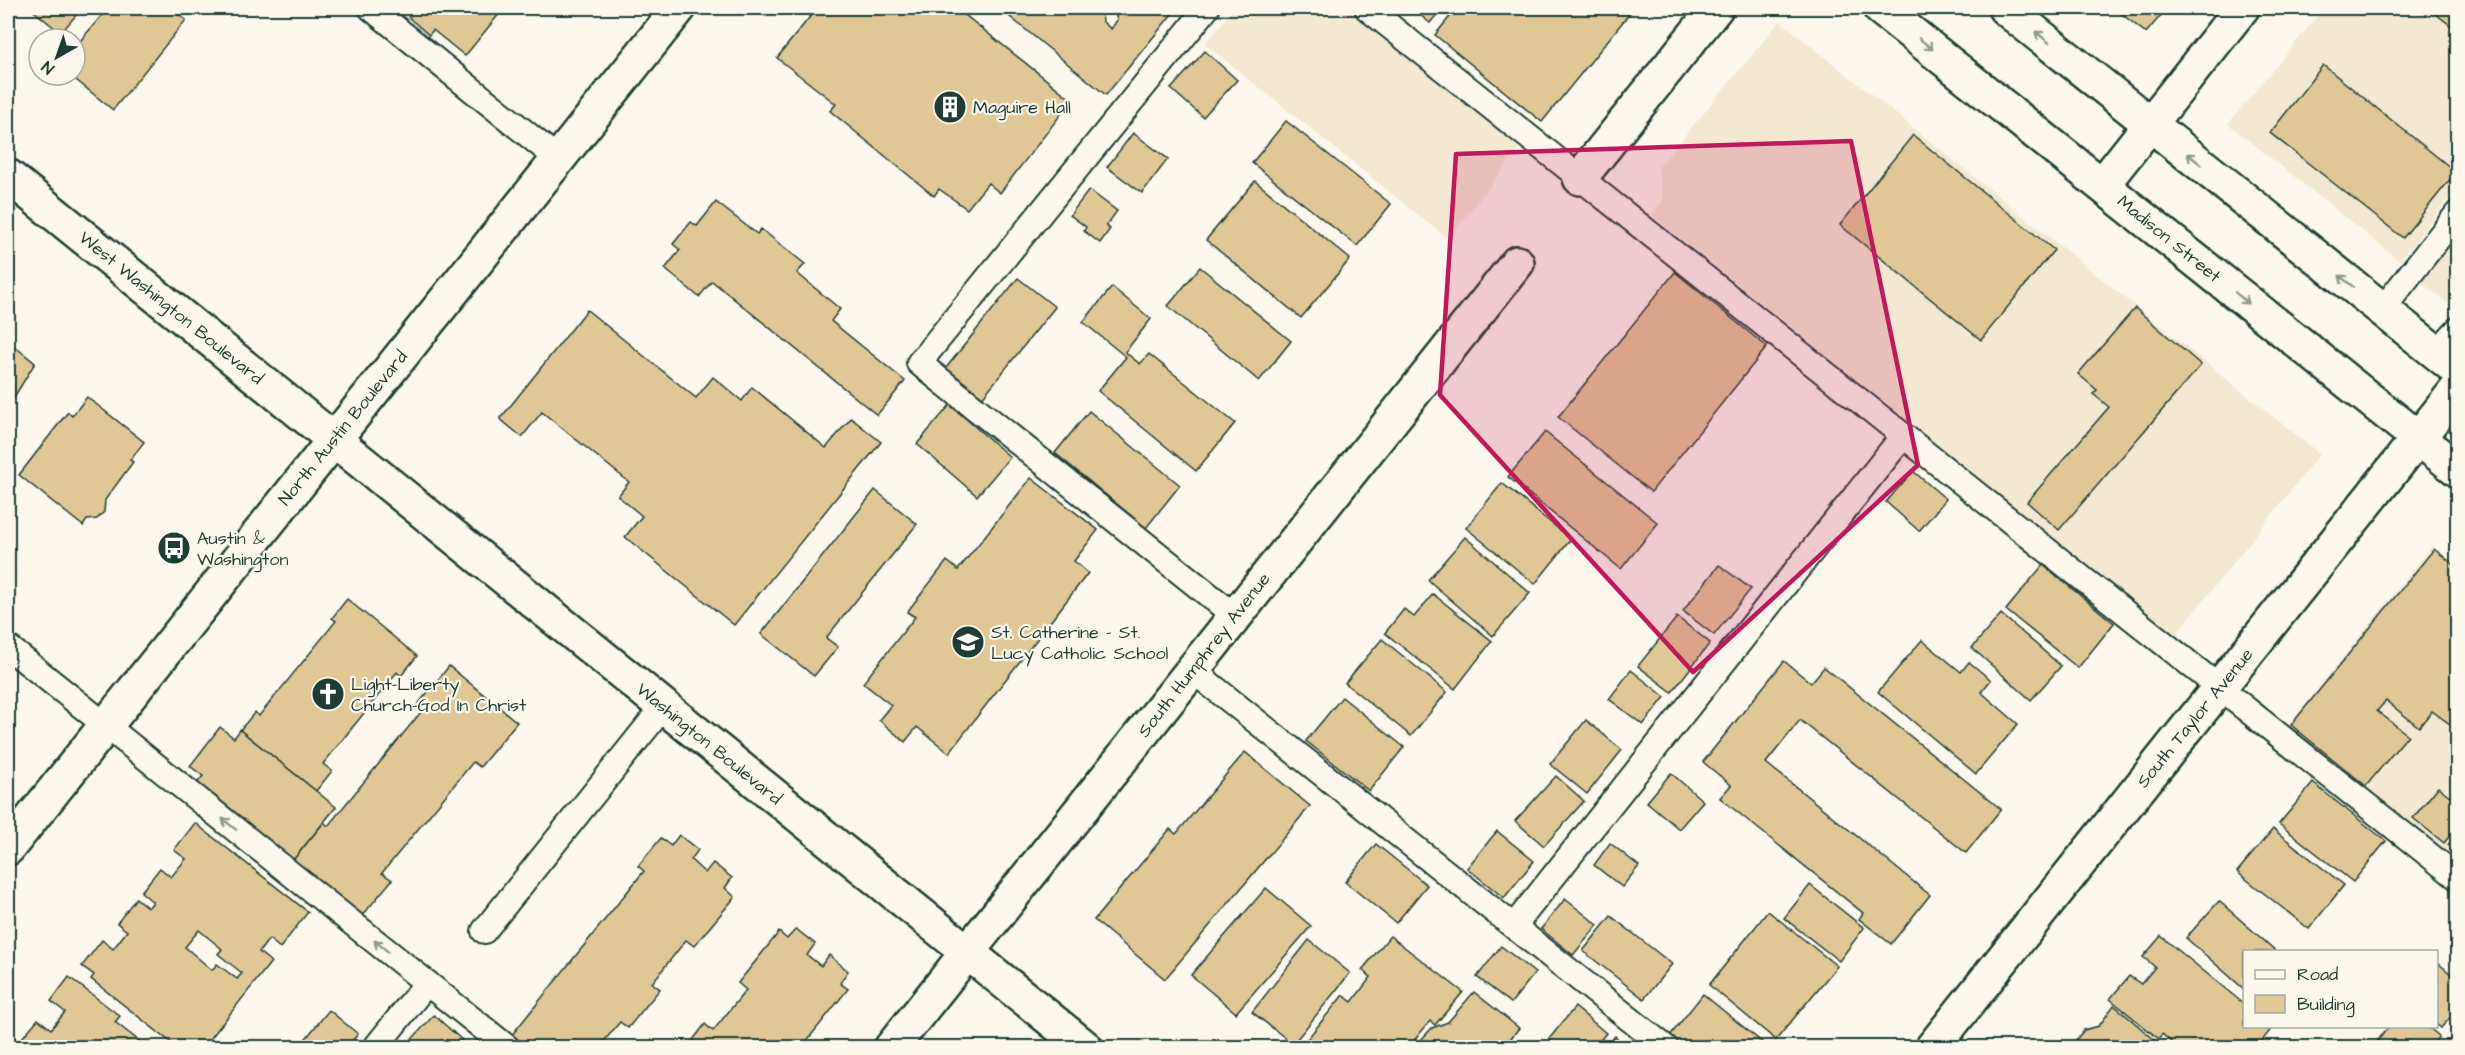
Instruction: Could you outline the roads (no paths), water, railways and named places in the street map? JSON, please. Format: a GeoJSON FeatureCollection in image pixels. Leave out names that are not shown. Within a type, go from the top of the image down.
{"type":"FeatureCollection","features":[{"type":"Feature","properties":{"kind":"street","name":"North Austin Boulevard"},"geometry":{"type":"LineString","coordinates":[[8,848],[679,8]]}},
{"type":"Feature","properties":{"kind":"street"},"geometry":{"type":"LineString","coordinates":[[1581,178],[1716,8]]}},
{"type":"Feature","properties":{"kind":"street","name":"Madison Street"},"geometry":{"type":"LineString","coordinates":[[1880,8],[2457,470]]}},
{"type":"Feature","properties":{"kind":"street"},"geometry":{"type":"LineString","coordinates":[[2005,8],[2447,362]]}},
{"type":"Feature","properties":{"kind":"street"},"geometry":{"type":"LineString","coordinates":[[2102,185],[2242,8]]}},
{"type":"Feature","properties":{"kind":"street","name":"West Washington Boulevard"},"geometry":{"type":"LineString","coordinates":[[8,176],[334,439]]}},
{"type":"Feature","properties":{"kind":"street","name":"South Humphrey Avenue"},"geometry":{"type":"LineString","coordinates":[[891,1047],[1517,263]]}},
{"type":"Feature","properties":{"kind":"street","name":"South Taylor Avenue"},"geometry":{"type":"LineString","coordinates":[[1932,1047],[2457,388]]}},
{"type":"Feature","properties":{"kind":"street","name":"Washington Boulevard"},"geometry":{"type":"LineString","coordinates":[[334,439],[1086,1047]]}},
{"type":"Feature","properties":{"kind":"lane"},"geometry":{"type":"LineString","coordinates":[[371,8],[558,159]]}},
{"type":"Feature","properties":{"kind":"lane"},"geometry":{"type":"LineString","coordinates":[[1207,8],[919,363],[1235,616]]}},
{"type":"Feature","properties":{"kind":"lane"},"geometry":{"type":"LineString","coordinates":[[1367,8],[2457,878]]}},
{"type":"Feature","properties":{"kind":"lane"},"geometry":{"type":"LineString","coordinates":[[2382,310],[2457,213]]}},
{"type":"Feature","properties":{"kind":"lane"},"geometry":{"type":"LineString","coordinates":[[2447,362],[2457,329]]}},
{"type":"Feature","properties":{"kind":"lane"},"geometry":{"type":"LineString","coordinates":[[1514,927],[1903,435]]}},
{"type":"Feature","properties":{"kind":"lane"},"geometry":{"type":"LineString","coordinates":[[8,647],[508,1047]]}},
{"type":"Feature","properties":{"kind":"lane"},"geometry":{"type":"LineString","coordinates":[[1192,670],[1666,1047]]}},
{"type":"Feature","properties":{"kind":"lane"},"geometry":{"type":"LineString","coordinates":[[484,931],[663,706]]}},
{"type":"Feature","properties":{"kind":"lane"},"geometry":{"type":"LineString","coordinates":[[375,1047],[427,983]]}},
{"type":"Feature","properties":{"kind":"place","name":"Maguire Hall"},"geometry":{"type":"Point","coordinates":[950,107]}},
{"type":"Feature","properties":{"kind":"place","name":"Austin & Washington"},"geometry":{"type":"Point","coordinates":[174,548]}},
{"type":"Feature","properties":{"kind":"place","name":"St. Catherine - St. Lucy Catholic School"},"geometry":{"type":"Point","coordinates":[968,642]}},
{"type":"Feature","properties":{"kind":"place","name":"Light-Liberty Church-God In Christ"},"geometry":{"type":"Point","coordinates":[328,694]}}]}
